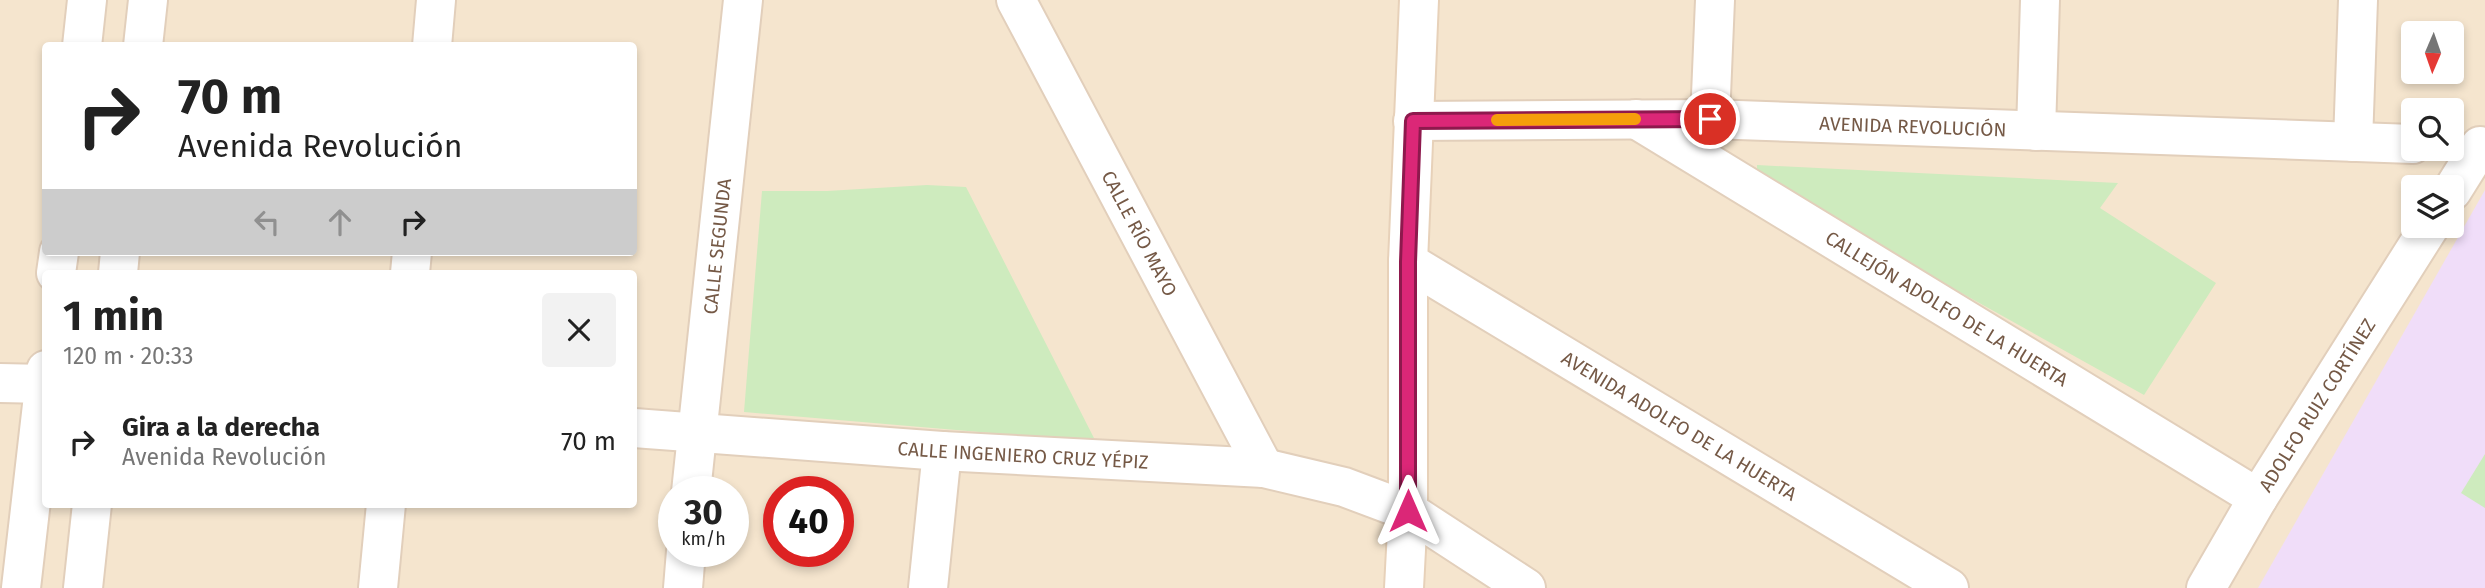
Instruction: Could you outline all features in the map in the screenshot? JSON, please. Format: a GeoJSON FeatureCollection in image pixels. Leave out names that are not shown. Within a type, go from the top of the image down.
{"type":"FeatureCollection","features":[{"type":"Feature","properties":{"kind":"street"},"geometry":{"type":"LineString","coordinates":[[82,42],[87,0]]}},
{"type":"Feature","properties":{"kind":"street"},"geometry":{"type":"LineString","coordinates":[[143,42],[148,0]]}},
{"type":"Feature","properties":{"kind":"street"},"geometry":{"type":"LineString","coordinates":[[432,42],[436,0]]}},
{"type":"Feature","properties":{"kind":"street","name":"CALLE SEGUNDA"},"geometry":{"type":"LineString","coordinates":[[693,476],[743,0]]}},
{"type":"Feature","properties":{"kind":"street"},"geometry":{"type":"LineString","coordinates":[[1405,588],[1408,511],[1408,262],[1419,0]]}},
{"type":"Feature","properties":{"kind":"street"},"geometry":{"type":"LineString","coordinates":[[1710,119],[1715,0]]}},
{"type":"Feature","properties":{"kind":"street"},"geometry":{"type":"LineString","coordinates":[[2036,131],[2040,0]]}},
{"type":"Feature","properties":{"kind":"street"},"geometry":{"type":"LineString","coordinates":[[2353,142],[2358,0]]}},
{"type":"Feature","properties":{"kind":"street","name":"CALLE RÍO MAYO"},"geometry":{"type":"LineString","coordinates":[[1029,10],[1264,468]]}},
{"type":"Feature","properties":{"kind":"street","name":"CALLEJÓN ADOLFO DE LA HUERTA"},"geometry":{"type":"LineString","coordinates":[[1636,119],[2258,498]]}},
{"type":"Feature","properties":{"kind":"street","name":"AVENIDA REVOLUCIÓN"},"geometry":{"type":"LineString","coordinates":[[1413,121],[1710,119],[2401,144]]}},
{"type":"Feature","properties":{"kind":"street"},"geometry":{"type":"LineString","coordinates":[[2459,175],[2472,146]]}},
{"type":"Feature","properties":{"kind":"street","name":"ADOLFO RUIZ CORTÍNEZ"},"geometry":{"type":"LineString","coordinates":[[2206,588],[2258,498],[2422,238]]}},
{"type":"Feature","properties":{"kind":"street","name":"AVENIDA ADOLFO DE LA HUERTA"},"geometry":{"type":"LineString","coordinates":[[1408,262],[1949,588]]}},
{"type":"Feature","properties":{"kind":"street"},"geometry":{"type":"LineString","coordinates":[[0,383],[42,379]]}},
{"type":"Feature","properties":{"kind":"street"},"geometry":{"type":"LineString","coordinates":[[22,588],[42,406]]}},
{"type":"Feature","properties":{"kind":"street","name":"CALLE INGENIERO CRUZ YÉPIZ"},"geometry":{"type":"LineString","coordinates":[[637,428],[942,450],[1264,468],[1344,487],[1408,511],[1526,588]]}},
{"type":"Feature","properties":{"kind":"street"},"geometry":{"type":"LineString","coordinates":[[928,588],[942,450]]}},
{"type":"Feature","properties":{"kind":"street"},"geometry":{"type":"LineString","coordinates":[[83,588],[92,508]]}},
{"type":"Feature","properties":{"kind":"street"},"geometry":{"type":"LineString","coordinates":[[378,588],[386,508]]}},
{"type":"Feature","properties":{"kind":"street"},"geometry":{"type":"LineString","coordinates":[[682,588],[684,567]]}},
{"type":"Feature","properties":{"kind":"shaded area"},"geometry":{"type":"Polygon","coordinates":[[[0,0],[2485,0],[2485,588],[0,588],[0,0]]]}},
{"type":"Feature","properties":{"kind":"shaded area"},"geometry":{"type":"Polygon","coordinates":[[[2485,190],[2485,588],[2258,588],[2458,238],[2464,238],[2464,227],[2485,190]]]}},
{"type":"Feature","properties":{"kind":"green space"},"geometry":{"type":"Polygon","coordinates":[[[1757,165],[2118,183],[2100,208],[2216,283],[2144,395],[1757,179],[1757,165]]]}},
{"type":"Feature","properties":{"kind":"green space"},"geometry":{"type":"Polygon","coordinates":[[[927,185],[966,187],[1096,442],[744,412],[762,191],[827,191],[927,185]]]}},
{"type":"Feature","properties":{"kind":"green space"},"geometry":{"type":"Polygon","coordinates":[[[2485,454],[2485,508],[2461,493],[2485,454]]]}},
{"type":"Feature","properties":{"kind":"slow traffic"},"geometry":{"type":"LineString","coordinates":[[1497,120],[1635,119]]}},
{"type":"Feature","properties":{"kind":"route"},"geometry":{"type":"LineString","coordinates":[[1408,511],[1408,262],[1413,121],[1710,119]]}}]}
